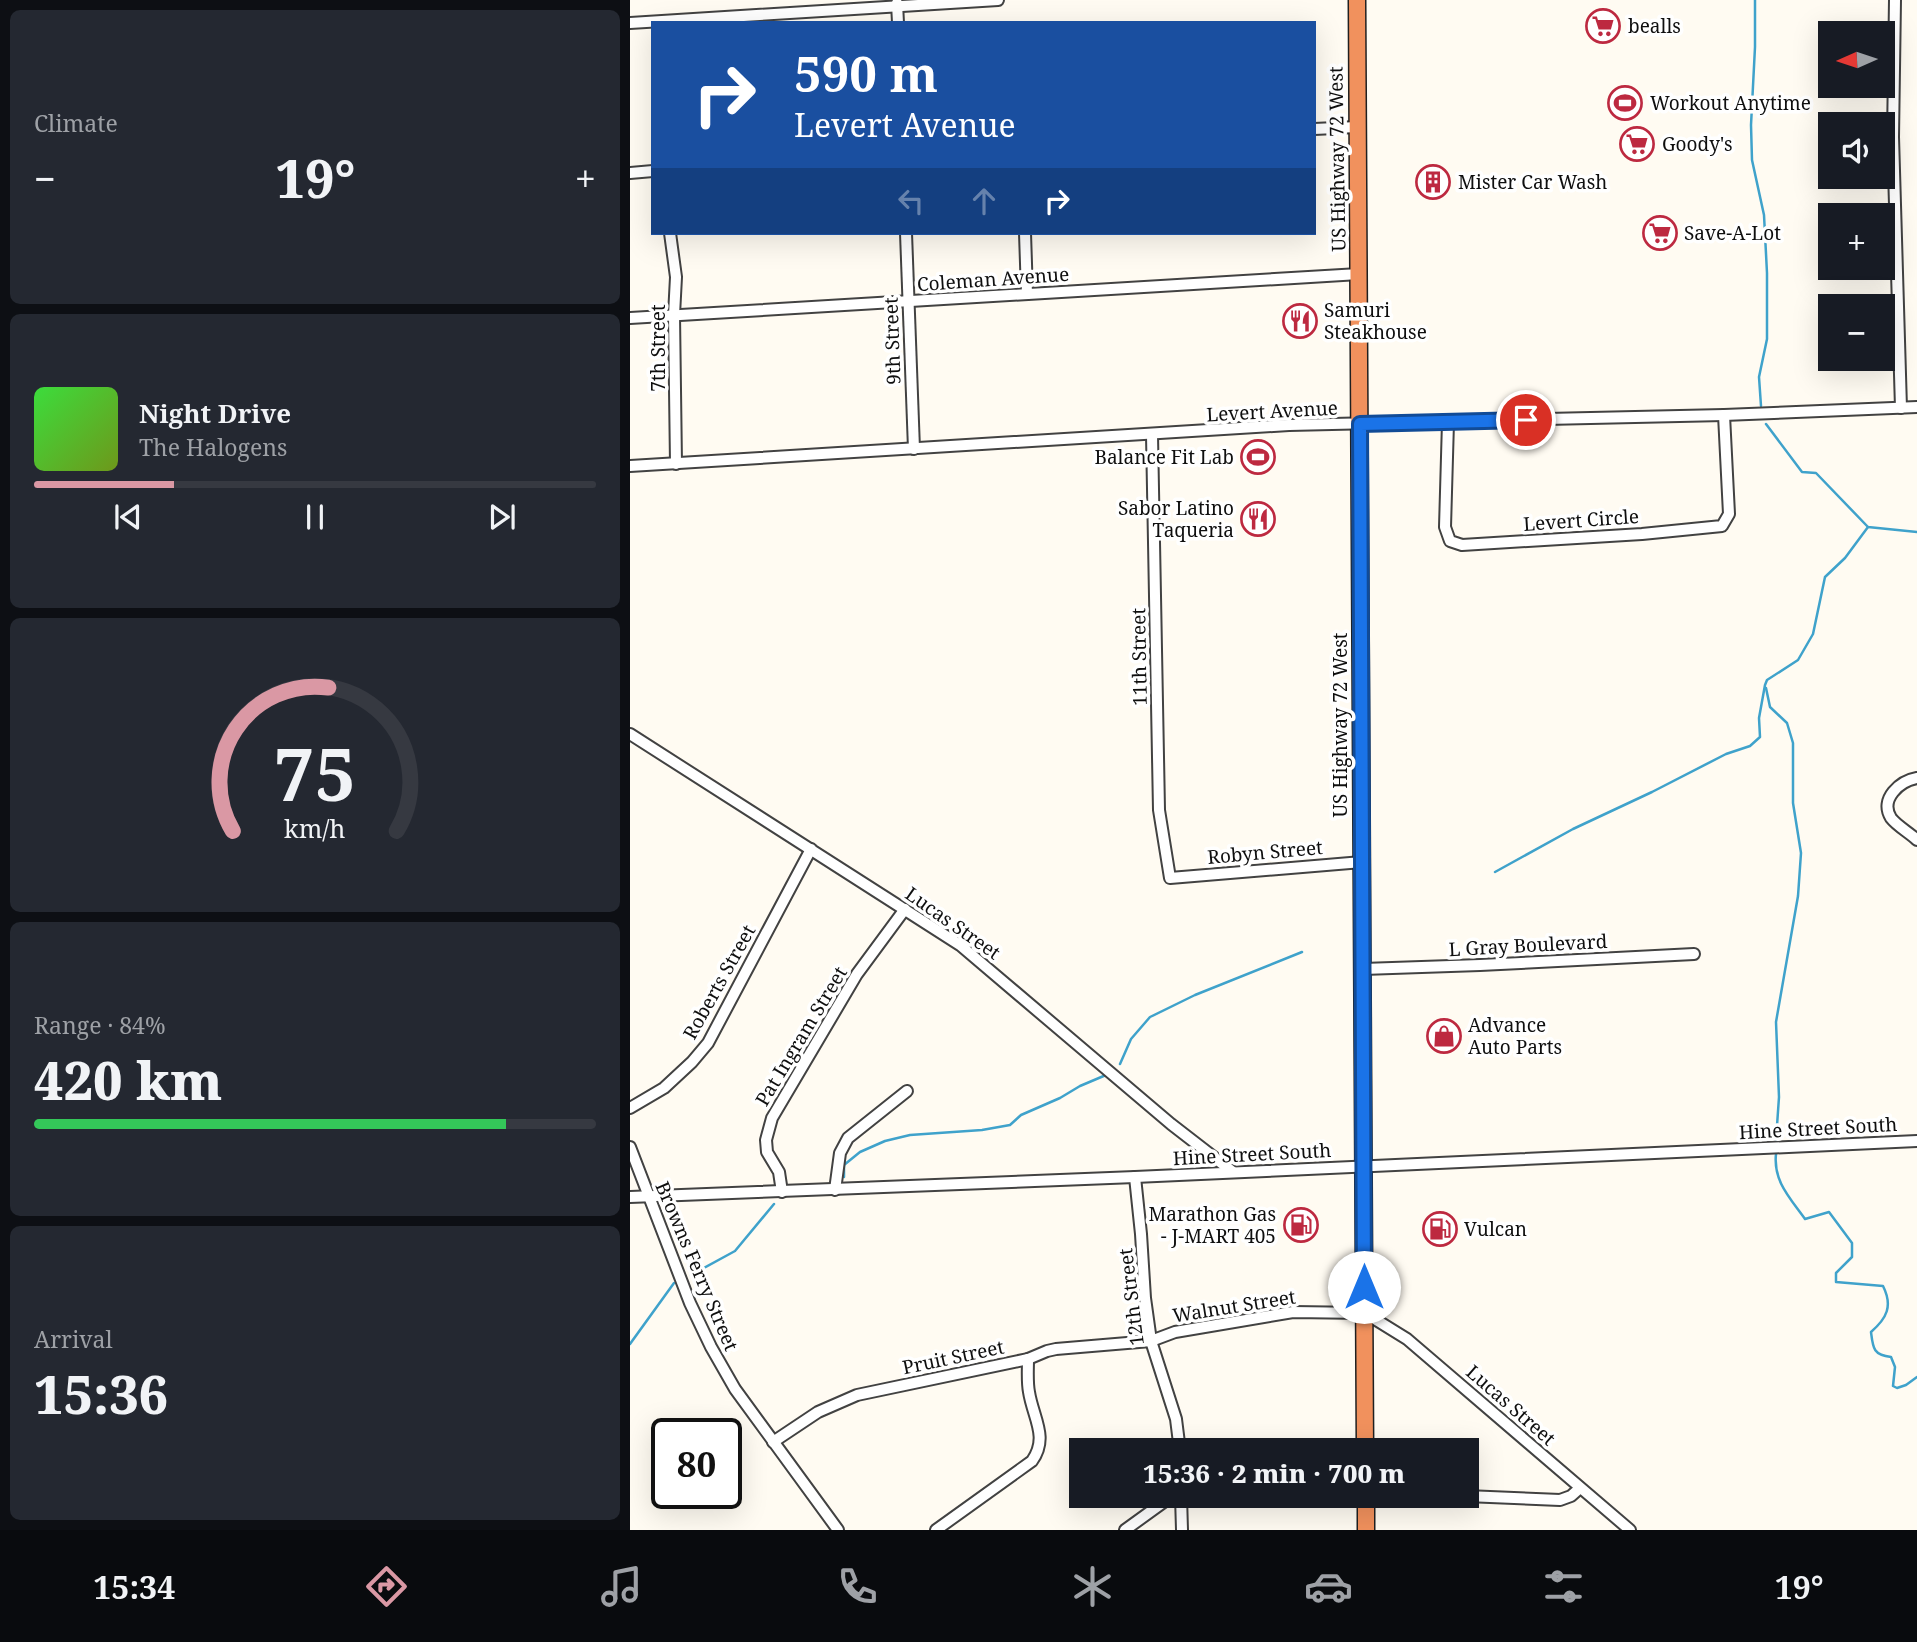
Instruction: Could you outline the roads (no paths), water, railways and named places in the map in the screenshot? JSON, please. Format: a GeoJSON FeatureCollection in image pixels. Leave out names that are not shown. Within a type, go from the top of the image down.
{"type":"FeatureCollection","features":[{"type":"Feature","properties":{"kind":"highway","name":"US Highway 72 West"},"geometry":{"type":"LineString","coordinates":[[1357,0],[1365,1438]]}},
{"type":"Feature","properties":{"kind":"highway"},"geometry":{"type":"LineString","coordinates":[[1366,1508],[1366,1530]]}},
{"type":"Feature","properties":{"kind":"street"},"geometry":{"type":"LineString","coordinates":[[672,21],[897,3],[998,0]]}},
{"type":"Feature","properties":{"kind":"street"},"geometry":{"type":"LineString","coordinates":[[1895,0],[1893,137],[1902,408]]}},
{"type":"Feature","properties":{"kind":"street"},"geometry":{"type":"LineString","coordinates":[[897,3],[898,21]]}},
{"type":"Feature","properties":{"kind":"street"},"geometry":{"type":"LineString","coordinates":[[630,23],[651,22]]}},
{"type":"Feature","properties":{"kind":"street"},"geometry":{"type":"LineString","coordinates":[[1316,129],[1357,127]]}},
{"type":"Feature","properties":{"kind":"street"},"geometry":{"type":"LineString","coordinates":[[630,173],[651,171]]}},
{"type":"Feature","properties":{"kind":"street","name":"7th Street"},"geometry":{"type":"LineString","coordinates":[[670,235],[676,277],[674,315],[677,464]]}},
{"type":"Feature","properties":{"kind":"street","name":"9th Street"},"geometry":{"type":"LineString","coordinates":[[906,235],[914,449]]}},
{"type":"Feature","properties":{"kind":"street"},"geometry":{"type":"LineString","coordinates":[[1026,235],[1027,294]]}},
{"type":"Feature","properties":{"kind":"street","name":"Coleman Avenue"},"geometry":{"type":"LineString","coordinates":[[630,318],[1359,274]]}},
{"type":"Feature","properties":{"kind":"street","name":"Levert Avenue"},"geometry":{"type":"LineString","coordinates":[[630,466],[1289,425],[1724,415],[1917,407]]}},
{"type":"Feature","properties":{"kind":"street","name":"Levert Circle"},"geometry":{"type":"LineString","coordinates":[[1448,422],[1444,527],[1450,541],[1462,545],[1723,526],[1729,514],[1724,415]]}},
{"type":"Feature","properties":{"kind":"street","name":"11th Street"},"geometry":{"type":"LineString","coordinates":[[1152,435],[1160,810],[1170,877]]}},
{"type":"Feature","properties":{"kind":"street","name":"Lucas Street"},"geometry":{"type":"LineString","coordinates":[[630,734],[960,945],[1171,1124],[1233,1172]]}},
{"type":"Feature","properties":{"kind":"street"},"geometry":{"type":"LineString","coordinates":[[1917,778],[1899,785],[1891,794],[1888,806],[1891,818],[1917,840]]}},
{"type":"Feature","properties":{"kind":"street","name":"Roberts Street"},"geometry":{"type":"LineString","coordinates":[[630,1108],[664,1088],[708,1043],[811,849]]}},
{"type":"Feature","properties":{"kind":"street","name":"Robyn Street"},"geometry":{"type":"LineString","coordinates":[[1170,877],[1362,862]]}},
{"type":"Feature","properties":{"kind":"street","name":"Pat Ingram Street"},"geometry":{"type":"LineString","coordinates":[[782,1192],[779,1172],[768,1152],[766,1140],[772,1118],[857,974],[905,909]]}},
{"type":"Feature","properties":{"kind":"street","name":"L Gray Boulevard"},"geometry":{"type":"LineString","coordinates":[[1363,969],[1694,954]]}},
{"type":"Feature","properties":{"kind":"street"},"geometry":{"type":"LineString","coordinates":[[835,1190],[840,1153],[848,1138],[907,1091]]}},
{"type":"Feature","properties":{"kind":"street","name":"Hine Street South"},"geometry":{"type":"LineString","coordinates":[[630,1197],[1917,1141]]}},
{"type":"Feature","properties":{"kind":"street","name":"Browns Ferry Street"},"geometry":{"type":"LineString","coordinates":[[630,1147],[690,1303],[710,1347],[735,1389],[838,1530]]}},
{"type":"Feature","properties":{"kind":"street","name":"12th Street"},"geometry":{"type":"LineString","coordinates":[[1135,1177],[1142,1234],[1145,1298],[1152,1341],[1176,1419],[1178,1438]]}},
{"type":"Feature","properties":{"kind":"street","name":"Walnut Street"},"geometry":{"type":"LineString","coordinates":[[1152,1341],[1175,1332],[1293,1312],[1364,1313]]}},
{"type":"Feature","properties":{"kind":"street","name":"Lucas Street"},"geometry":{"type":"LineString","coordinates":[[1364,1313],[1407,1339],[1630,1530]]}},
{"type":"Feature","properties":{"kind":"street","name":"Pruit Street"},"geometry":{"type":"LineString","coordinates":[[773,1442],[818,1412],[857,1395],[1028,1359],[1056,1349],[1152,1341]]}},
{"type":"Feature","properties":{"kind":"street"},"geometry":{"type":"LineString","coordinates":[[936,1530],[1032,1461],[1039,1451],[1041,1439],[1029,1392],[1028,1359]]}},
{"type":"Feature","properties":{"kind":"street"},"geometry":{"type":"LineString","coordinates":[[1479,1497],[1560,1500],[1571,1496],[1580,1488]]}},
{"type":"Feature","properties":{"kind":"street"},"geometry":{"type":"LineString","coordinates":[[1125,1530],[1155,1508]]}},
{"type":"Feature","properties":{"kind":"street"},"geometry":{"type":"LineString","coordinates":[[1181,1508],[1182,1530]]}},
{"type":"Feature","properties":{"kind":"waterway"},"geometry":{"type":"LineString","coordinates":[[1755,0],[1752,160],[1764,215],[1767,273],[1767,339],[1759,377],[1761,406]]}},
{"type":"Feature","properties":{"kind":"waterway"},"geometry":{"type":"LineString","coordinates":[[1766,424],[1802,472],[1816,473],[1868,527],[1917,532]]}},
{"type":"Feature","properties":{"kind":"waterway"},"geometry":{"type":"LineString","coordinates":[[1495,872],[1573,829],[1726,754],[1750,746],[1760,737],[1759,718],[1767,680],[1798,660],[1813,634],[1825,577],[1845,558],[1868,527]]}},
{"type":"Feature","properties":{"kind":"waterway"},"geometry":{"type":"LineString","coordinates":[[1766,688],[1770,707],[1787,723],[1793,743],[1793,803],[1801,853],[1798,896],[1776,1022],[1779,1097],[1776,1140]]}},
{"type":"Feature","properties":{"kind":"waterway"},"geometry":{"type":"LineString","coordinates":[[1120,1064],[1131,1039],[1150,1017],[1195,995],[1302,952]]}},
{"type":"Feature","properties":{"kind":"waterway"},"geometry":{"type":"LineString","coordinates":[[844,1177],[844,1165],[860,1152],[885,1141],[910,1135],[982,1130],[1010,1125],[1021,1115],[1106,1075]]}},
{"type":"Feature","properties":{"kind":"waterway"},"geometry":{"type":"LineString","coordinates":[[1776,1154],[1780,1181],[1805,1219],[1829,1212],[1852,1243],[1852,1257],[1836,1273],[1836,1282],[1883,1286],[1888,1300],[1887,1311],[1871,1332],[1875,1350],[1891,1357],[1895,1367],[1893,1386],[1897,1388],[1906,1385],[1917,1377]]}},
{"type":"Feature","properties":{"kind":"waterway"},"geometry":{"type":"LineString","coordinates":[[691,1275],[735,1251],[774,1204]]}},
{"type":"Feature","properties":{"kind":"waterway"},"geometry":{"type":"LineString","coordinates":[[630,1344],[674,1283]]}},
{"type":"Feature","properties":{"kind":"place","name":"bealls"},"geometry":{"type":"Point","coordinates":[1603,26]}},
{"type":"Feature","properties":{"kind":"place","name":"Workout Anytime"},"geometry":{"type":"Point","coordinates":[1625,103]}},
{"type":"Feature","properties":{"kind":"place","name":"Goody's"},"geometry":{"type":"Point","coordinates":[1637,144]}},
{"type":"Feature","properties":{"kind":"place","name":"Mister Car Wash"},"geometry":{"type":"Point","coordinates":[1433,182]}},
{"type":"Feature","properties":{"kind":"place","name":"Save-A-Lot"},"geometry":{"type":"Point","coordinates":[1660,233]}},
{"type":"Feature","properties":{"kind":"place","name":"Samuri Steakhouse"},"geometry":{"type":"Point","coordinates":[1300,321]}},
{"type":"Feature","properties":{"kind":"place","name":"Balance Fit Lab"},"geometry":{"type":"Point","coordinates":[1258,457]}},
{"type":"Feature","properties":{"kind":"place","name":"Sabor Latino Taqueria"},"geometry":{"type":"Point","coordinates":[1258,519]}},
{"type":"Feature","properties":{"kind":"place","name":"Advance Auto Parts"},"geometry":{"type":"Point","coordinates":[1444,1036]}},
{"type":"Feature","properties":{"kind":"place","name":"Marathon Gas - J-MART 405"},"geometry":{"type":"Point","coordinates":[1301,1225]}},
{"type":"Feature","properties":{"kind":"place","name":"Vulcan"},"geometry":{"type":"Point","coordinates":[1440,1229]}}]}
